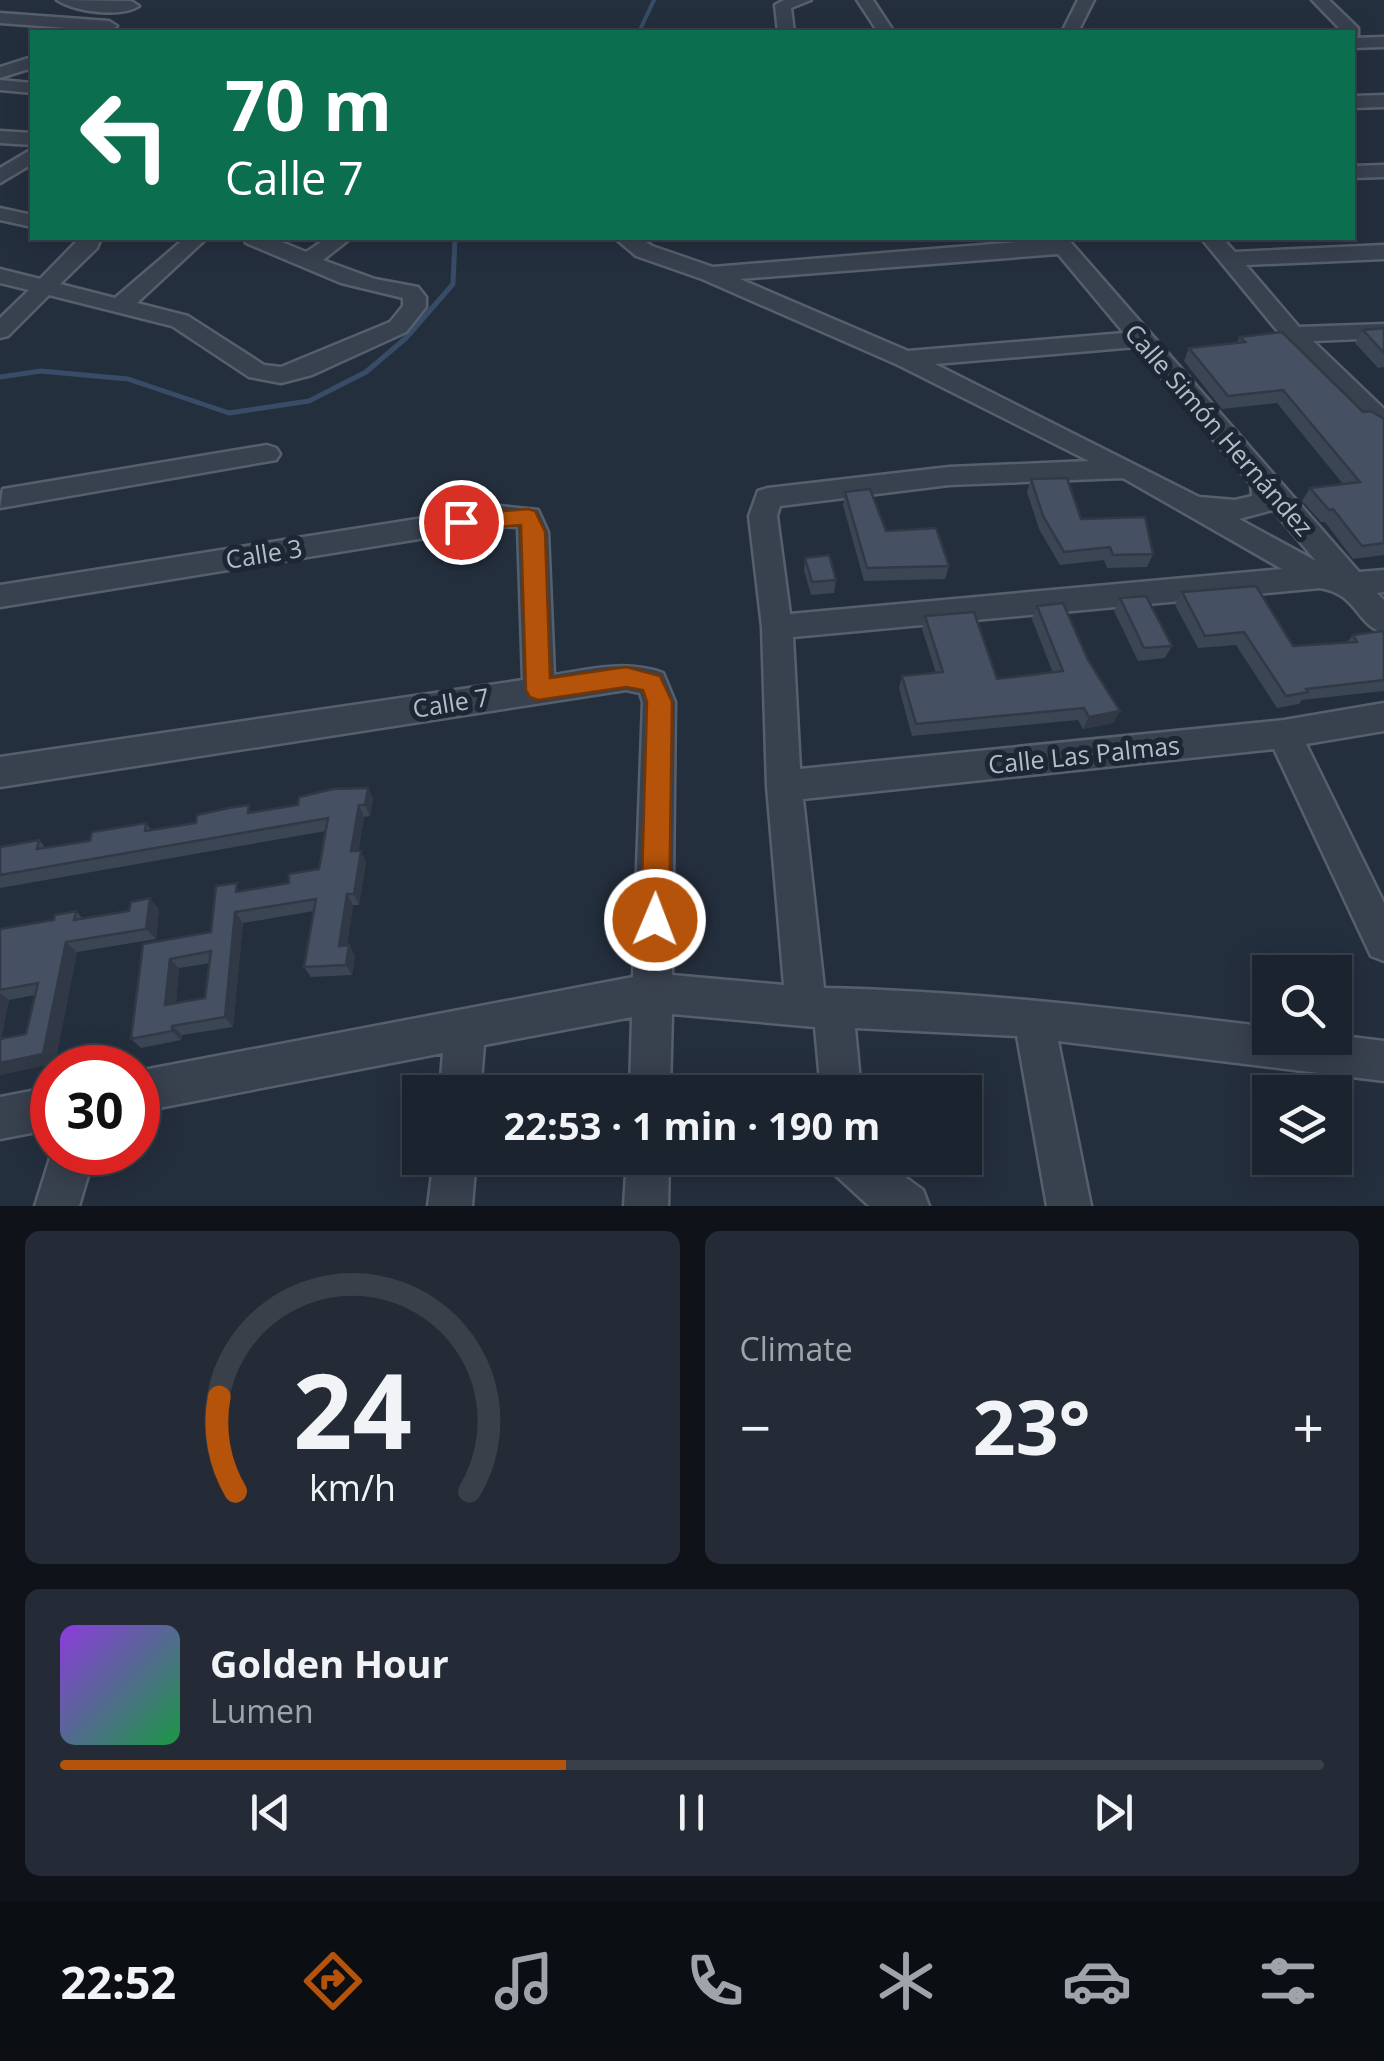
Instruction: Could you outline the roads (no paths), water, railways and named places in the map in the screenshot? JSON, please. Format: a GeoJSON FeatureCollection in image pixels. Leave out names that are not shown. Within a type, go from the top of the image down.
{"type":"FeatureCollection","features":[{"type":"Feature","properties":{"kind":"street"},"geometry":{"type":"LineString","coordinates":[[65,0],[90,6],[134,3]]}},
{"type":"Feature","properties":{"kind":"street"},"geometry":{"type":"LineString","coordinates":[[786,30],[783,4],[803,0]]}},
{"type":"Feature","properties":{"kind":"street"},"geometry":{"type":"LineString","coordinates":[[865,0],[885,30]]}},
{"type":"Feature","properties":{"kind":"street"},"geometry":{"type":"LineString","coordinates":[[1071,30],[1086,0]]}},
{"type":"Feature","properties":{"kind":"street"},"geometry":{"type":"LineString","coordinates":[[1320,0],[1348,30]]}},
{"type":"Feature","properties":{"kind":"street"},"geometry":{"type":"LineString","coordinates":[[0,18],[106,29],[134,3]]}},
{"type":"Feature","properties":{"kind":"street"},"geometry":{"type":"LineString","coordinates":[[1355,38],[1384,42]]}},
{"type":"Feature","properties":{"kind":"street"},"geometry":{"type":"LineString","coordinates":[[0,58],[30,60]]}},
{"type":"Feature","properties":{"kind":"street"},"geometry":{"type":"LineString","coordinates":[[0,74],[30,61]]}},
{"type":"Feature","properties":{"kind":"street"},"geometry":{"type":"LineString","coordinates":[[0,86],[30,88]]}},
{"type":"Feature","properties":{"kind":"street"},"geometry":{"type":"LineString","coordinates":[[1355,102],[1384,101]]}},
{"type":"Feature","properties":{"kind":"street"},"geometry":{"type":"LineString","coordinates":[[0,137],[30,139]]}},
{"type":"Feature","properties":{"kind":"street"},"geometry":{"type":"LineString","coordinates":[[0,177],[30,156]]}},
{"type":"Feature","properties":{"kind":"street"},"geometry":{"type":"LineString","coordinates":[[1355,172],[1384,170]]}},
{"type":"Feature","properties":{"kind":"street"},"geometry":{"type":"LineString","coordinates":[[0,331],[88,240]]}},
{"type":"Feature","properties":{"kind":"street"},"geometry":{"type":"LineString","coordinates":[[120,306],[194,240]]}},
{"type":"Feature","properties":{"kind":"street"},"geometry":{"type":"LineString","coordinates":[[0,276],[180,321],[258,372],[281,375],[304,370],[398,327],[414,307],[415,297],[410,292],[394,291],[318,268],[259,240]]}},
{"type":"Feature","properties":{"kind":"street"},"geometry":{"type":"LineString","coordinates":[[308,260],[338,240]]}},
{"type":"Feature","properties":{"kind":"street"},"geometry":{"type":"LineString","coordinates":[[629,240],[644,251],[710,274],[904,360],[1126,468],[1320,577]]}},
{"type":"Feature","properties":{"kind":"street"},"geometry":{"type":"LineString","coordinates":[[889,240],[898,259]]}},
{"type":"Feature","properties":{"kind":"street"},"geometry":{"type":"LineString","coordinates":[[1213,240],[1294,334],[1384,424]]}},
{"type":"Feature","properties":{"kind":"street"},"geometry":{"type":"LineString","coordinates":[[710,274],[1060,242]]}},
{"type":"Feature","properties":{"kind":"street","name":"Calle Simón Hernández"},"geometry":{"type":"LineString","coordinates":[[1060,242],[1264,485],[1369,582],[1384,621]]}},
{"type":"Feature","properties":{"kind":"street"},"geometry":{"type":"LineString","coordinates":[[1233,259],[1384,252]]}},
{"type":"Feature","properties":{"kind":"street"},"geometry":{"type":"LineString","coordinates":[[1294,334],[1384,331]]}},
{"type":"Feature","properties":{"kind":"street"},"geometry":{"type":"LineString","coordinates":[[904,360],[1140,339]]}},
{"type":"Feature","properties":{"kind":"street"},"geometry":{"type":"LineString","coordinates":[[1,500],[267,454]]}},
{"type":"Feature","properties":{"kind":"street"},"geometry":{"type":"LineString","coordinates":[[837,1075],[819,1007],[784,786],[778,627],[763,516],[768,498],[949,476],[1126,468]]}},
{"type":"Feature","properties":{"kind":"street"},"geometry":{"type":"LineString","coordinates":[[1188,503],[1228,510],[1252,508],[1266,501],[1264,485]]}},
{"type":"Feature","properties":{"kind":"street","name":"Calle 3"},"geometry":{"type":"LineString","coordinates":[[0,596],[499,516],[528,517],[534,532],[538,690]]}},
{"type":"Feature","properties":{"kind":"street"},"geometry":{"type":"LineString","coordinates":[[778,627],[1320,577],[1369,582]]}},
{"type":"Feature","properties":{"kind":"street","name":"Calle 7"},"geometry":{"type":"LineString","coordinates":[[0,772],[626,677],[652,682],[660,702],[654,993]]}},
{"type":"Feature","properties":{"kind":"street","name":"Calle Las Palmas"},"geometry":{"type":"LineString","coordinates":[[784,786],[1284,734],[1384,717]]}},
{"type":"Feature","properties":{"kind":"street"},"geometry":{"type":"LineString","coordinates":[[1284,734],[1384,944]]}},
{"type":"Feature","properties":{"kind":"street"},"geometry":{"type":"LineString","coordinates":[[651,1075],[654,993]]}},
{"type":"Feature","properties":{"kind":"street"},"geometry":{"type":"LineString","coordinates":[[160,1088],[654,993],[819,1007],[1034,1018],[1384,1061]]}},
{"type":"Feature","properties":{"kind":"street"},"geometry":{"type":"LineString","coordinates":[[1034,1018],[1069,1206]]}},
{"type":"Feature","properties":{"kind":"street"},"geometry":{"type":"LineString","coordinates":[[462,1075],[466,1026]]}},
{"type":"Feature","properties":{"kind":"street"},"geometry":{"type":"LineString","coordinates":[[0,1118],[30,1112]]}},
{"type":"Feature","properties":{"kind":"street"},"geometry":{"type":"LineString","coordinates":[[57,1206],[67,1175]]}},
{"type":"Feature","properties":{"kind":"street"},"geometry":{"type":"LineString","coordinates":[[450,1206],[453,1175]]}},
{"type":"Feature","properties":{"kind":"street"},"geometry":{"type":"LineString","coordinates":[[646,1206],[647,1175]]}},
{"type":"Feature","properties":{"kind":"street"},"geometry":{"type":"LineString","coordinates":[[866,1175],[907,1206]]}},
{"type":"Feature","properties":{"kind":"waterway"},"geometry":{"type":"LineString","coordinates":[[640,30],[654,0]]}},
{"type":"Feature","properties":{"kind":"waterway"},"geometry":{"type":"LineString","coordinates":[[0,377],[41,371],[128,379],[229,413],[309,401],[366,372],[406,338],[453,284],[455,240]]}}]}
